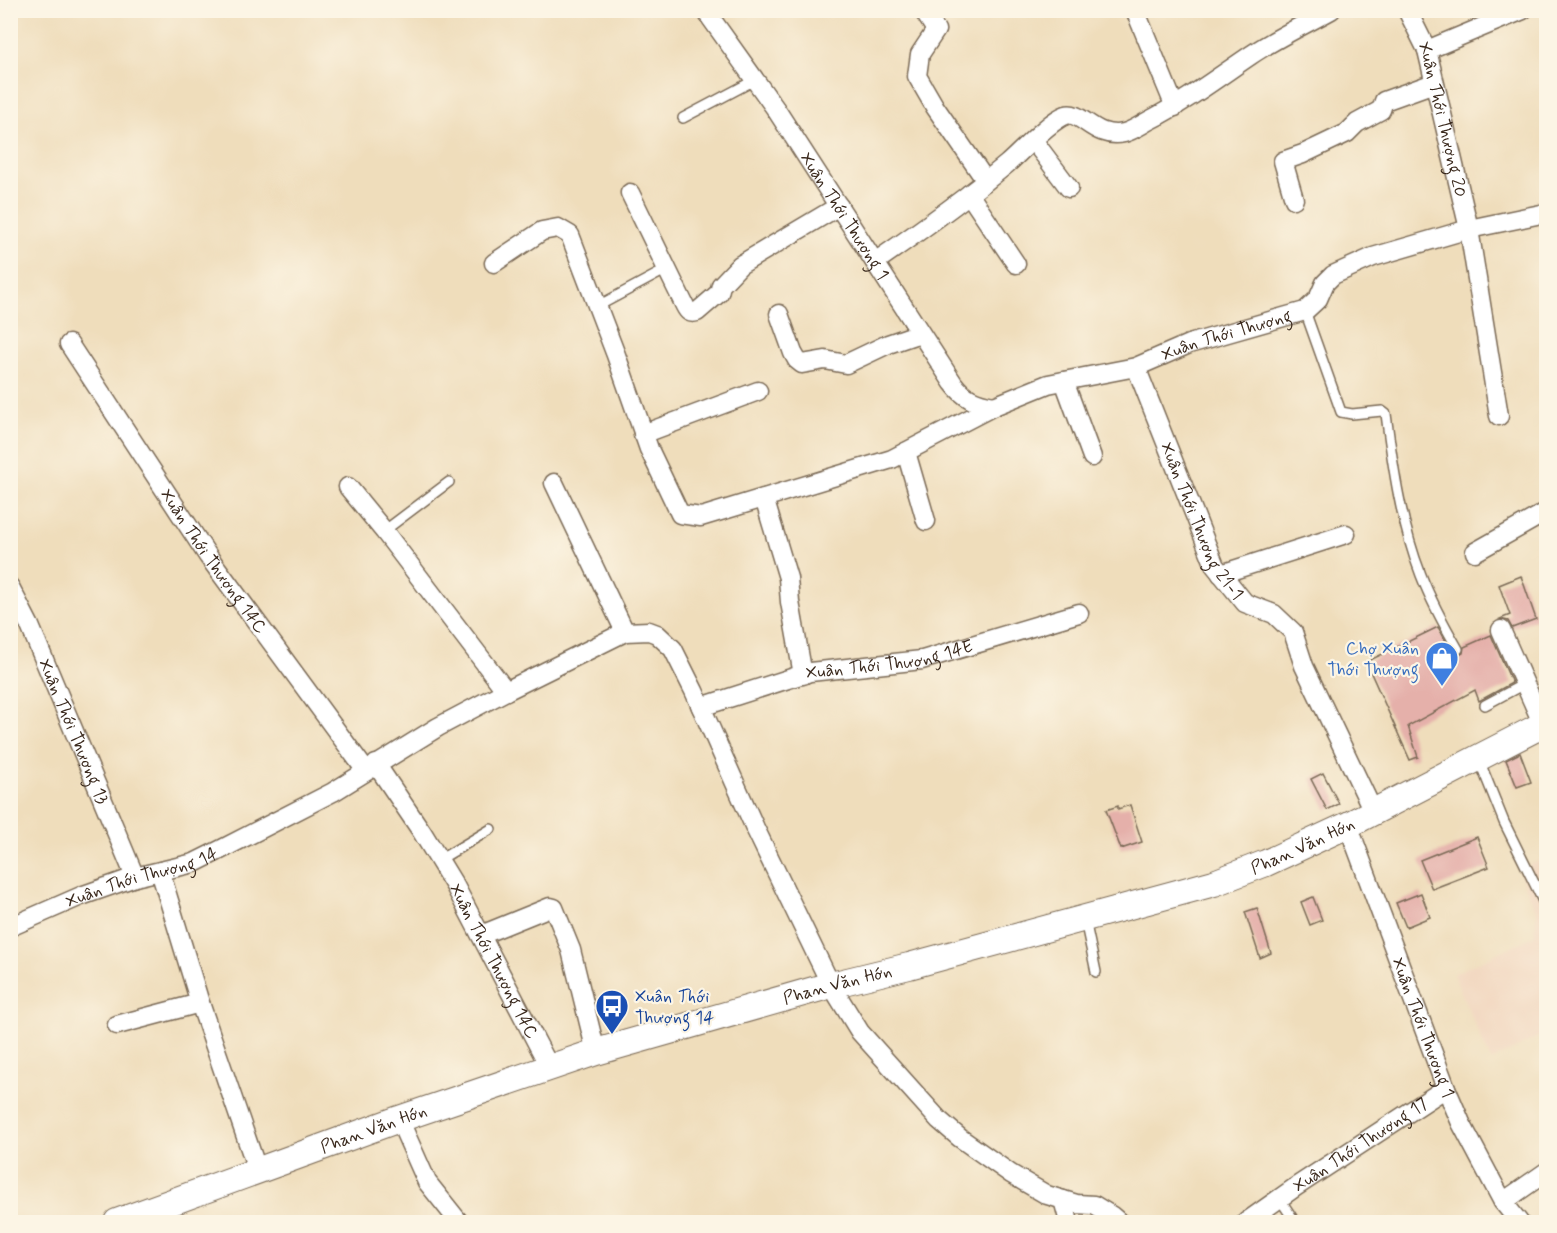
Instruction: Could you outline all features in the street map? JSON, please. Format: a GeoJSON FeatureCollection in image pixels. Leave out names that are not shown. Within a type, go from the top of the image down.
{"type":"FeatureCollection","features":[{"type":"Feature","properties":{"kind":"main road","name":"Phan Văn Hớn"},"geometry":{"type":"LineString","coordinates":[[117,1222],[399,1119],[596,1052],[831,985],[1214,883],[1266,863],[1348,825],[1545,724]]}},
{"type":"Feature","properties":{"kind":"street","name":"Xuân Thới Thượng 1"},"geometry":{"type":"LineString","coordinates":[[705,10],[839,206],[959,392],[977,404],[994,406]]}},
{"type":"Feature","properties":{"kind":"street"},"geometry":{"type":"LineString","coordinates":[[923,10],[936,30],[920,54],[917,75],[935,107],[986,181]]}},
{"type":"Feature","properties":{"kind":"street"},"geometry":{"type":"LineString","coordinates":[[1135,10],[1175,106]]}},
{"type":"Feature","properties":{"kind":"street"},"geometry":{"type":"LineString","coordinates":[[875,262],[986,181],[1033,140],[1067,115],[1076,115],[1099,132],[1109,135],[1125,133],[1175,106],[1220,79],[1253,54],[1331,10]]}},
{"type":"Feature","properties":{"kind":"street","name":"Xuân Thới Thượng 20"},"geometry":{"type":"LineString","coordinates":[[1407,10],[1427,50],[1469,230],[1499,416]]}},
{"type":"Feature","properties":{"kind":"street"},"geometry":{"type":"LineString","coordinates":[[1427,50],[1523,10]]}},
{"type":"Feature","properties":{"kind":"street"},"geometry":{"type":"LineString","coordinates":[[1294,199],[1283,161],[1304,154],[1351,131],[1357,123],[1381,110],[1384,101],[1434,83]]}},
{"type":"Feature","properties":{"kind":"street"},"geometry":{"type":"LineString","coordinates":[[1033,140],[1069,188]]}},
{"type":"Feature","properties":{"kind":"street"},"geometry":{"type":"LineString","coordinates":[[630,193],[688,311],[693,313],[719,293],[721,285],[740,266],[839,206]]}},
{"type":"Feature","properties":{"kind":"street"},"geometry":{"type":"LineString","coordinates":[[969,194],[1016,264]]}},
{"type":"Feature","properties":{"kind":"street","name":"Xuân Thới Thượng"},"geometry":{"type":"LineString","coordinates":[[644,434],[680,514],[701,517],[892,459],[994,406],[1048,384],[1136,367],[1189,344],[1305,311],[1318,299],[1328,279],[1338,272],[1372,258],[1469,230],[1546,213]]}},
{"type":"Feature","properties":{"kind":"street"},"geometry":{"type":"LineString","coordinates":[[494,263],[542,231],[558,228],[570,235],[644,434],[758,391]]}},
{"type":"Feature","properties":{"kind":"street"},"geometry":{"type":"LineString","coordinates":[[779,314],[793,353],[802,363],[825,360],[846,364],[888,344],[920,333]]}},
{"type":"Feature","properties":{"kind":"street","name":"Xuân Thới Thượng 14C"},"geometry":{"type":"LineString","coordinates":[[69,345],[208,556],[439,860],[455,886],[550,1068]]}},
{"type":"Feature","properties":{"kind":"street","name":"Xuân Thới Thượng 21-1"},"geometry":{"type":"LineString","coordinates":[[1136,367],[1215,566],[1245,603],[1274,614],[1293,632],[1304,666],[1373,811]]}},
{"type":"Feature","properties":{"kind":"street"},"geometry":{"type":"LineString","coordinates":[[1064,381],[1092,457]]}},
{"type":"Feature","properties":{"kind":"street"},"geometry":{"type":"LineString","coordinates":[[906,452],[926,521]]}},
{"type":"Feature","properties":{"kind":"street"},"geometry":{"type":"LineString","coordinates":[[554,483],[625,632]]}},
{"type":"Feature","properties":{"kind":"street"},"geometry":{"type":"LineString","coordinates":[[348,487],[506,691]]}},
{"type":"Feature","properties":{"kind":"street"},"geometry":{"type":"LineString","coordinates":[[764,498],[788,578],[803,675]]}},
{"type":"Feature","properties":{"kind":"street"},"geometry":{"type":"LineString","coordinates":[[1474,552],[1546,512]]}},
{"type":"Feature","properties":{"kind":"street"},"geometry":{"type":"LineString","coordinates":[[1221,574],[1346,534]]}},
{"type":"Feature","properties":{"kind":"street","name":"Xuân Thới Thượng 13"},"geometry":{"type":"LineString","coordinates":[[10,586],[30,626],[135,877]]}},
{"type":"Feature","properties":{"kind":"street","name":"Xuân Thới Thượng 14E"},"geometry":{"type":"LineString","coordinates":[[701,707],[810,672],[922,660],[1079,613]]}},
{"type":"Feature","properties":{"kind":"street"},"geometry":{"type":"LineString","coordinates":[[1501,630],[1524,684],[1545,724]]}},
{"type":"Feature","properties":{"kind":"street","name":"Xuân Thới Thượng 14"},"geometry":{"type":"LineString","coordinates":[[10,927],[81,896],[135,877],[194,863],[333,792],[438,727],[506,691],[625,632],[649,631],[657,634],[672,649],[831,985],[860,1032],[939,1120],[1011,1174],[1047,1195],[1077,1204],[1094,1205],[1119,1222]]}},
{"type":"Feature","properties":{"kind":"street","name":"Xuân Thới Thượng 1"},"geometry":{"type":"LineString","coordinates":[[1348,825],[1380,915],[1461,1123],[1503,1202],[1519,1222]]}},
{"type":"Feature","properties":{"kind":"street"},"geometry":{"type":"LineString","coordinates":[[160,871],[200,1003],[258,1172]]}},
{"type":"Feature","properties":{"kind":"street"},"geometry":{"type":"LineString","coordinates":[[481,935],[554,908],[571,950],[596,1052]]}},
{"type":"Feature","properties":{"kind":"street"},"geometry":{"type":"LineString","coordinates":[[117,1025],[200,1003]]}},
{"type":"Feature","properties":{"kind":"street","name":"Xuân Thới Thượng 17"},"geometry":{"type":"LineString","coordinates":[[1246,1222],[1350,1150],[1446,1088]]}},
{"type":"Feature","properties":{"kind":"street"},"geometry":{"type":"LineString","coordinates":[[399,1119],[427,1182],[459,1222]]}},
{"type":"Feature","properties":{"kind":"street"},"geometry":{"type":"LineString","coordinates":[[1503,1202],[1546,1172]]}},
{"type":"Feature","properties":{"kind":"street"},"geometry":{"type":"LineString","coordinates":[[1063,1200],[1069,1222]]}},
{"type":"Feature","properties":{"kind":"lane"},"geometry":{"type":"LineString","coordinates":[[683,118],[755,80]]}},
{"type":"Feature","properties":{"kind":"lane"},"geometry":{"type":"LineString","coordinates":[[598,306],[667,269]]}},
{"type":"Feature","properties":{"kind":"lane"},"geometry":{"type":"LineString","coordinates":[[1305,311],[1341,412],[1352,414],[1382,411],[1386,414],[1396,478],[1420,573],[1458,649]]}},
{"type":"Feature","properties":{"kind":"lane"},"geometry":{"type":"LineString","coordinates":[[384,531],[449,482]]}},
{"type":"Feature","properties":{"kind":"lane"},"geometry":{"type":"LineString","coordinates":[[1485,705],[1524,684]]}},
{"type":"Feature","properties":{"kind":"lane"},"geometry":{"type":"LineString","coordinates":[[1478,758],[1504,822],[1546,907]]}},
{"type":"Feature","properties":{"kind":"lane"},"geometry":{"type":"LineString","coordinates":[[439,860],[491,829]]}},
{"type":"Feature","properties":{"kind":"lane"},"geometry":{"type":"LineString","coordinates":[[1084,918],[1096,972]]}},
{"type":"Feature","properties":{"kind":"lane"},"geometry":{"type":"LineString","coordinates":[[1280,1199],[1295,1222]]}},
{"type":"Feature","properties":{"kind":"shaded area"},"geometry":{"type":"Polygon","coordinates":[[[1546,858],[1546,1033],[1491,1061],[1453,974],[1534,936],[1537,913],[1518,870],[1546,858]]]}},
{"type":"Feature","properties":{"kind":"building"},"geometry":{"type":"Polygon","coordinates":[[[1521,576],[1536,619],[1512,628],[1508,621],[1500,619],[1510,615],[1499,585],[1521,576]]]}},
{"type":"Feature","properties":{"kind":"building","name":"Chợ Xuân Thới Thượng"},"geometry":{"type":"Polygon","coordinates":[[[1438,627],[1452,652],[1457,656],[1463,653],[1464,647],[1491,635],[1512,683],[1479,701],[1475,690],[1408,726],[1418,757],[1410,760],[1366,662],[1438,627]]]}},
{"type":"Feature","properties":{"kind":"building"},"geometry":{"type":"Polygon","coordinates":[[[1520,753],[1531,782],[1517,787],[1506,760],[1520,753]]]}},
{"type":"Feature","properties":{"kind":"building"},"geometry":{"type":"Polygon","coordinates":[[[1323,773],[1339,804],[1327,810],[1311,779],[1323,773]]]}},
{"type":"Feature","properties":{"kind":"building"},"geometry":{"type":"Polygon","coordinates":[[[1130,805],[1142,842],[1121,849],[1106,810],[1130,805]]]}},
{"type":"Feature","properties":{"kind":"building"},"geometry":{"type":"Polygon","coordinates":[[[1477,837],[1489,867],[1432,889],[1420,860],[1477,837]]]}},
{"type":"Feature","properties":{"kind":"building"},"geometry":{"type":"Polygon","coordinates":[[[1421,893],[1430,917],[1406,927],[1396,903],[1421,893]]]}},
{"type":"Feature","properties":{"kind":"building"},"geometry":{"type":"Polygon","coordinates":[[[1313,897],[1322,920],[1310,925],[1301,902],[1313,897]]]}},
{"type":"Feature","properties":{"kind":"building"},"geometry":{"type":"Polygon","coordinates":[[[1257,908],[1271,953],[1260,958],[1245,912],[1257,908]]]}},
{"type":"Feature","properties":{"kind":"place","name":"Chợ Xuân Thới Thượng"},"geometry":{"type":"Point","coordinates":[1442,687]}},
{"type":"Feature","properties":{"kind":"place","name":"Xuân Thới Thượng 14"},"geometry":{"type":"Point","coordinates":[612,1035]}}]}
